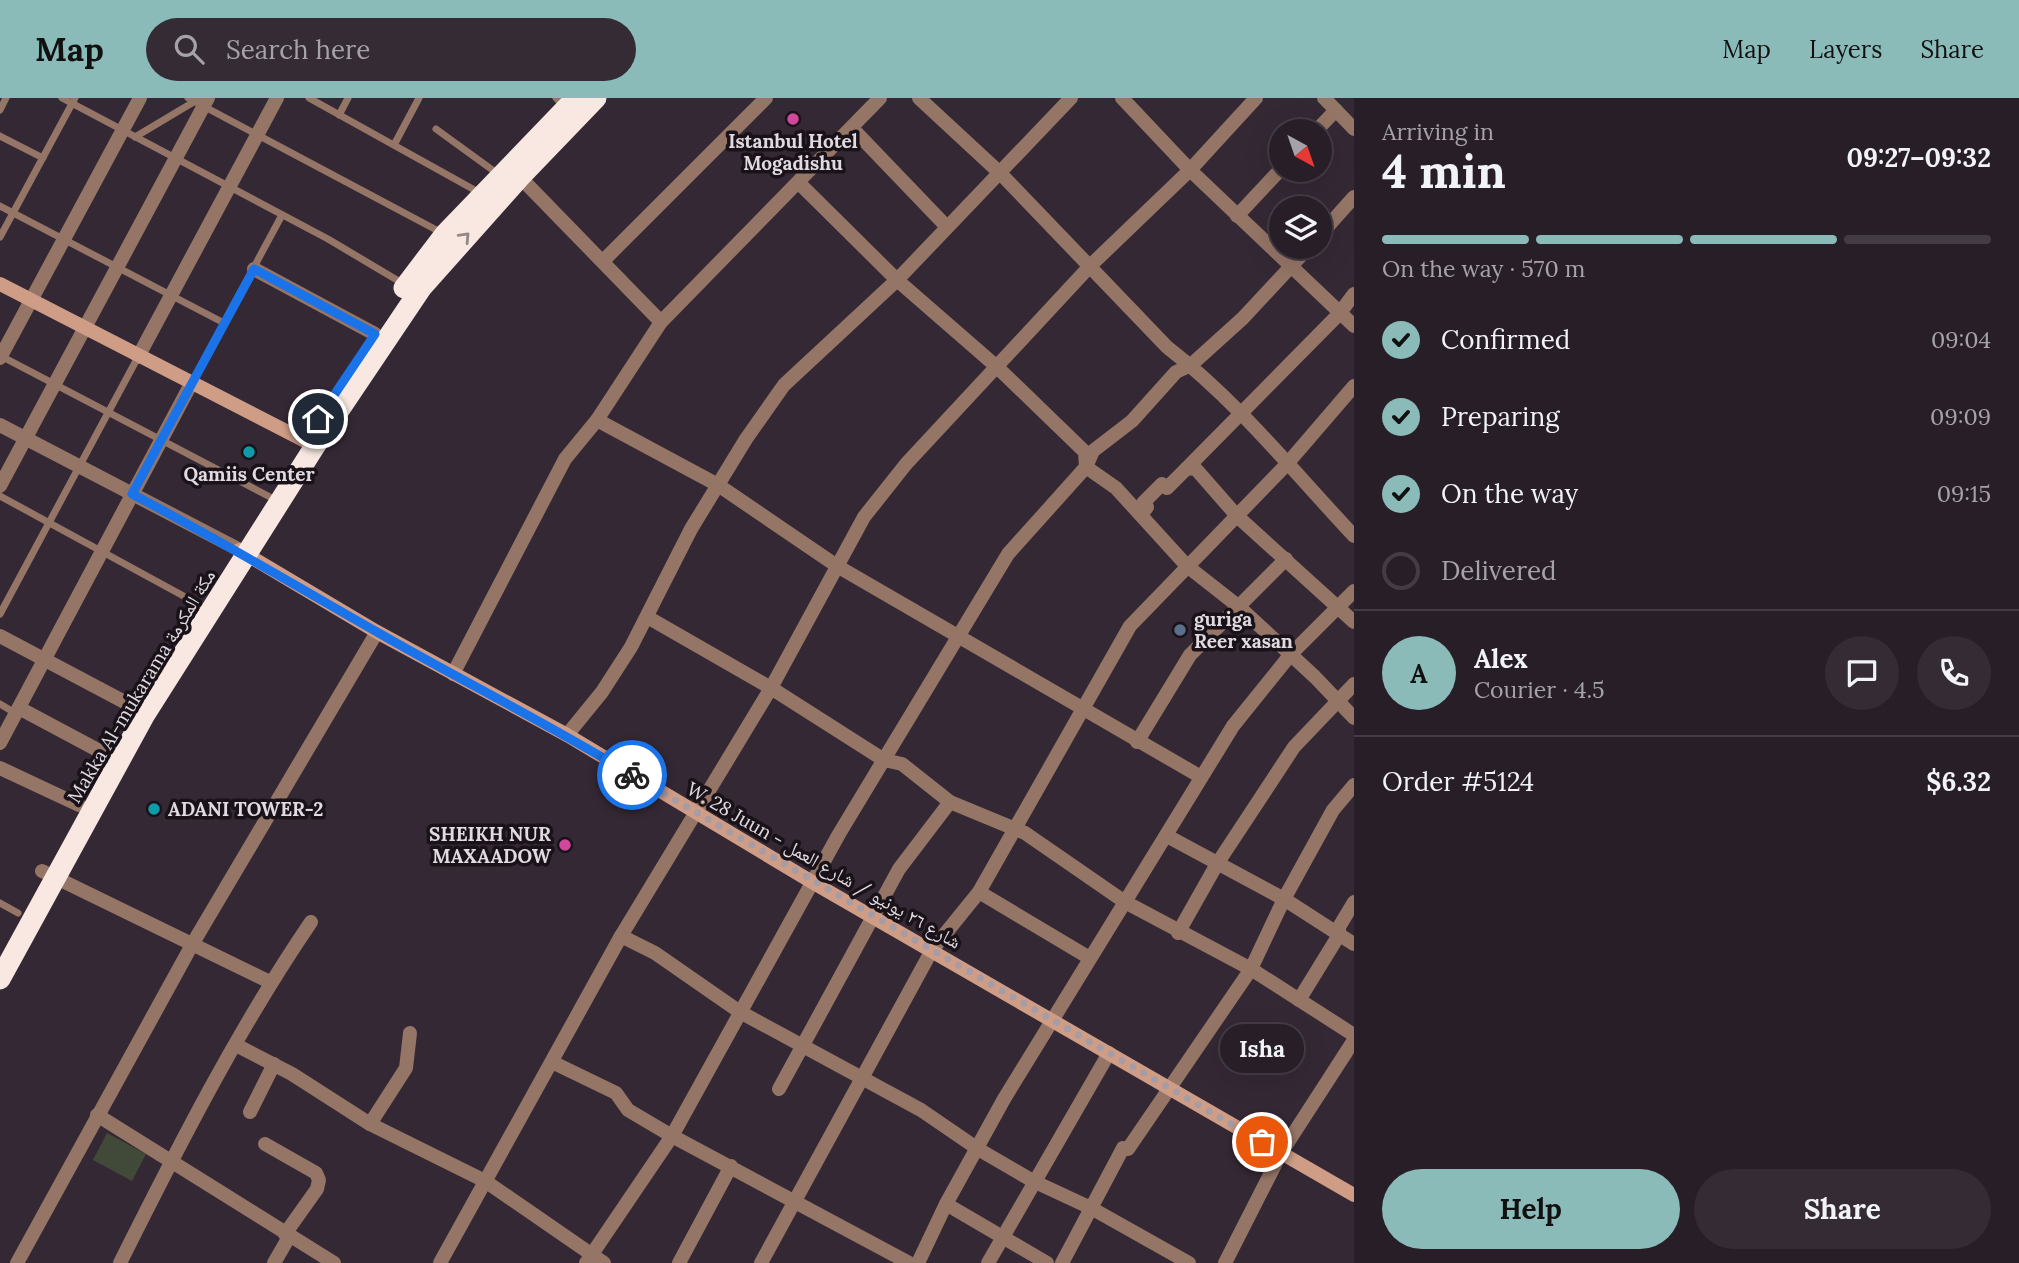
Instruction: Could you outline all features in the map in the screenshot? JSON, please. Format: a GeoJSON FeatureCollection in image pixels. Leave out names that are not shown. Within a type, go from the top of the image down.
{"type":"FeatureCollection","features":[{"type":"Feature","properties":{"kind":"highway","name":"Makka Al-mukarama مكة المكرمة"},"geometry":{"type":"LineString","coordinates":[[0,949],[9,908],[48,874],[406,285],[445,234],[482,194],[596,98]]}},
{"type":"Feature","properties":{"kind":"highway","name":"Makka Al-mukarama مكة المكرمة"},"geometry":{"type":"LineString","coordinates":[[0,979],[79,805],[134,707],[200,605],[243,552],[270,497],[422,287],[566,101]]}},
{"type":"Feature","properties":{"kind":"street"},"geometry":{"type":"LineString","coordinates":[[0,356],[64,240],[129,134],[139,98]]}},
{"type":"Feature","properties":{"kind":"street"},"geometry":{"type":"LineString","coordinates":[[138,357],[277,98]]}},
{"type":"Feature","properties":{"kind":"street"},"geometry":{"type":"LineString","coordinates":[[604,260],[766,98]]}},
{"type":"Feature","properties":{"kind":"street"},"geometry":{"type":"LineString","coordinates":[[453,674],[565,459],[597,420],[661,322],[880,98]]}},
{"type":"Feature","properties":{"kind":"street"},"geometry":{"type":"LineString","coordinates":[[919,98],[1001,174],[1167,347],[1191,365],[1354,536]]}},
{"type":"Feature","properties":{"kind":"street"},"geometry":{"type":"LineString","coordinates":[[567,735],[602,692],[649,618],[691,529],[785,385],[897,280],[1071,98]]}},
{"type":"Feature","properties":{"kind":"street"},"geometry":{"type":"LineString","coordinates":[[1122,98],[1190,170],[1354,326]]}},
{"type":"Feature","properties":{"kind":"street"},"geometry":{"type":"LineString","coordinates":[[440,1263],[554,1063],[621,936],[771,688],[864,517],[906,464],[1091,265],[1190,170],[1256,98]]}},
{"type":"Feature","properties":{"kind":"street"},"geometry":{"type":"LineString","coordinates":[[1324,98],[1354,129]]}},
{"type":"Feature","properties":{"kind":"street"},"geometry":{"type":"LineString","coordinates":[[0,486],[176,158],[199,100]]}},
{"type":"Feature","properties":{"kind":"street"},"geometry":{"type":"LineString","coordinates":[[1327,119],[1336,110]]}},
{"type":"Feature","properties":{"kind":"street"},"geometry":{"type":"LineString","coordinates":[[852,128],[947,227]]}},
{"type":"Feature","properties":{"kind":"street"},"geometry":{"type":"LineString","coordinates":[[510,173],[604,260],[661,322]]}},
{"type":"Feature","properties":{"kind":"street"},"geometry":{"type":"LineString","coordinates":[[1237,216],[1269,182]]}},
{"type":"Feature","properties":{"kind":"street"},"geometry":{"type":"LineString","coordinates":[[799,183],[897,280],[997,367],[1085,452],[1086,467]]}},
{"type":"Feature","properties":{"kind":"street"},"geometry":{"type":"LineString","coordinates":[[1332,222],[1354,197]]}},
{"type":"Feature","properties":{"kind":"street"},"geometry":{"type":"LineString","coordinates":[[587,1259],[672,1136],[812,882],[1008,554],[1086,467],[1093,451],[1132,421],[1177,372],[1191,365],[1243,318],[1298,259]]}},
{"type":"Feature","properties":{"kind":"street"},"geometry":{"type":"LineString","coordinates":[[254,269],[375,334]]}},
{"type":"Feature","properties":{"kind":"street"},"geometry":{"type":"LineString","coordinates":[[0,284],[310,443]]}},
{"type":"Feature","properties":{"kind":"street"},"geometry":{"type":"LineString","coordinates":[[1141,515],[1147,507],[1143,503],[1162,484],[1167,488],[1186,470],[1238,413],[1339,314],[1354,294]]}},
{"type":"Feature","properties":{"kind":"street"},"geometry":{"type":"LineString","coordinates":[[0,743],[191,384]]}},
{"type":"Feature","properties":{"kind":"street"},"geometry":{"type":"LineString","coordinates":[[761,1263],[932,950],[979,892],[1130,626],[1287,464],[1354,386]]}},
{"type":"Feature","properties":{"kind":"street"},"geometry":{"type":"LineString","coordinates":[[597,420],[718,485],[837,566],[960,635],[1137,743],[1200,777]]}},
{"type":"Feature","properties":{"kind":"street"},"geometry":{"type":"LineString","coordinates":[[0,425],[243,552]]}},
{"type":"Feature","properties":{"kind":"street"},"geometry":{"type":"LineString","coordinates":[[1086,467],[1116,488],[1187,566],[1291,654],[1354,718]]}},
{"type":"Feature","properties":{"kind":"street"},"geometry":{"type":"LineString","coordinates":[[1186,470],[1195,468],[1237,516],[1354,622]]}},
{"type":"Feature","properties":{"kind":"street","name":"W. 28 Juun - شارع ٢٦ يونيو / شارع العمل"},"geometry":{"type":"LineString","coordinates":[[243,552],[377,632],[567,735],[812,882],[1354,1195]]}},
{"type":"Feature","properties":{"kind":"street"},"geometry":{"type":"LineString","coordinates":[[1137,743],[1189,655],[1286,559]]}},
{"type":"Feature","properties":{"kind":"street"},"geometry":{"type":"LineString","coordinates":[[918,1263],[946,1204],[1051,1019],[1167,836],[1200,777],[1244,710],[1291,654],[1354,591]]}},
{"type":"Feature","properties":{"kind":"street"},"geometry":{"type":"LineString","coordinates":[[649,618],[771,688],[884,760],[902,764],[950,802],[1014,828],[1125,902],[1178,933],[1251,969],[1354,1038],[1281,1153],[1225,1263]]}},
{"type":"Feature","properties":{"kind":"street"},"geometry":{"type":"LineString","coordinates":[[17,1263],[193,943],[377,632]]}},
{"type":"Feature","properties":{"kind":"street"},"geometry":{"type":"LineString","coordinates":[[0,636],[134,707]]}},
{"type":"Feature","properties":{"kind":"street"},"geometry":{"type":"LineString","coordinates":[[1178,933],[1217,864],[1294,747],[1354,684]]}},
{"type":"Feature","properties":{"kind":"street"},"geometry":{"type":"LineString","coordinates":[[17,711],[107,755]]}},
{"type":"Feature","properties":{"kind":"street"},"geometry":{"type":"LineString","coordinates":[[0,768],[79,805]]}},
{"type":"Feature","properties":{"kind":"street"},"geometry":{"type":"LineString","coordinates":[[1062,1263],[1123,1148],[1128,1149],[1251,969],[1284,899],[1334,810],[1354,786]]}},
{"type":"Feature","properties":{"kind":"street"},"geometry":{"type":"LineString","coordinates":[[779,1089],[899,869],[950,802]]}},
{"type":"Feature","properties":{"kind":"street"},"geometry":{"type":"LineString","coordinates":[[1167,836],[1284,899],[1354,944]]}},
{"type":"Feature","properties":{"kind":"street"},"geometry":{"type":"LineString","coordinates":[[48,874],[270,982]]}},
{"type":"Feature","properties":{"kind":"street"},"geometry":{"type":"LineString","coordinates":[[979,892],[1088,957]]}},
{"type":"Feature","properties":{"kind":"street"},"geometry":{"type":"LineString","coordinates":[[1299,1000],[1339,935],[1339,927],[1354,902]]}},
{"type":"Feature","properties":{"kind":"street"},"geometry":{"type":"LineString","coordinates":[[120,1263],[172,1159],[270,982],[311,922]]}},
{"type":"Feature","properties":{"kind":"street"},"geometry":{"type":"LineString","coordinates":[[621,936],[655,953],[740,1012],[921,1110],[978,1149],[1033,1181],[1091,1208],[1189,1263]]}},
{"type":"Feature","properties":{"kind":"street"},"geometry":{"type":"LineString","coordinates":[[370,1124],[406,1068],[410,1033]]}},
{"type":"Feature","properties":{"kind":"street"},"geometry":{"type":"LineString","coordinates":[[236,1045],[274,1064],[370,1124],[485,1181],[587,1259],[604,1263]]}},
{"type":"Feature","properties":{"kind":"street"},"geometry":{"type":"LineString","coordinates":[[988,1263],[1109,1053]]}},
{"type":"Feature","properties":{"kind":"street"},"geometry":{"type":"LineString","coordinates":[[554,1063],[616,1093],[628,1110],[672,1136],[909,1263]]}},
{"type":"Feature","properties":{"kind":"street"},"geometry":{"type":"LineString","coordinates":[[250,1112],[274,1064]]}},
{"type":"Feature","properties":{"kind":"street"},"geometry":{"type":"LineString","coordinates":[[97,1115],[172,1159],[287,1236],[334,1263]]}},
{"type":"Feature","properties":{"kind":"street"},"geometry":{"type":"LineString","coordinates":[[265,1144],[316,1173],[319,1180],[317,1189],[287,1236],[274,1263]]}},
{"type":"Feature","properties":{"kind":"street"},"geometry":{"type":"LineString","coordinates":[[679,1263],[731,1166]]}},
{"type":"Feature","properties":{"kind":"street"},"geometry":{"type":"LineString","coordinates":[[946,1204],[1047,1263]]}},
{"type":"Feature","properties":{"kind":"lane"},"geometry":{"type":"LineString","coordinates":[[0,110],[6,98]]}},
{"type":"Feature","properties":{"kind":"lane"},"geometry":{"type":"LineString","coordinates":[[62,98],[73,101],[406,285]]}},
{"type":"Feature","properties":{"kind":"lane"},"geometry":{"type":"LineString","coordinates":[[309,98],[482,194]]}},
{"type":"Feature","properties":{"kind":"lane"},"geometry":{"type":"LineString","coordinates":[[339,115],[348,98]]}},
{"type":"Feature","properties":{"kind":"lane"},"geometry":{"type":"LineString","coordinates":[[394,145],[419,98]]}},
{"type":"Feature","properties":{"kind":"lane"},"geometry":{"type":"LineString","coordinates":[[129,134],[199,100],[257,135],[445,234]]}},
{"type":"Feature","properties":{"kind":"lane"},"geometry":{"type":"LineString","coordinates":[[0,237],[73,101]]}},
{"type":"Feature","properties":{"kind":"lane"},"geometry":{"type":"LineString","coordinates":[[436,129],[510,173]]}},
{"type":"Feature","properties":{"kind":"lane"},"geometry":{"type":"LineString","coordinates":[[0,136],[43,158]]}},
{"type":"Feature","properties":{"kind":"lane"},"geometry":{"type":"LineString","coordinates":[[0,206],[224,323]]}},
{"type":"Feature","properties":{"kind":"lane"},"geometry":{"type":"LineString","coordinates":[[191,384],[282,215]]}},
{"type":"Feature","properties":{"kind":"lane"},"geometry":{"type":"LineString","coordinates":[[0,356],[270,497]]}},
{"type":"Feature","properties":{"kind":"lane"},"geometry":{"type":"LineString","coordinates":[[0,614],[138,357]]}},
{"type":"Feature","properties":{"kind":"lane"},"geometry":{"type":"LineString","coordinates":[[0,496],[200,605]]}},
{"type":"Feature","properties":{"kind":"lane"},"geometry":{"type":"LineString","coordinates":[[0,705],[17,711]]}},
{"type":"Feature","properties":{"kind":"green space"},"geometry":{"type":"Polygon","coordinates":[[[107,1133],[146,1154],[132,1181],[93,1160],[107,1133]]]}},
{"type":"Feature","properties":{"kind":"way so far"},"geometry":{"type":"LineString","coordinates":[[632,775],[1262,1142]]}},
{"type":"Feature","properties":{"kind":"place","name":"Istanbul Hotel Mogadishu"},"geometry":{"type":"Point","coordinates":[793,119]}},
{"type":"Feature","properties":{"kind":"place","name":"Qamiis Center"},"geometry":{"type":"Point","coordinates":[249,452]}},
{"type":"Feature","properties":{"kind":"place","name":"guriga Reer xasan"},"geometry":{"type":"Point","coordinates":[1180,630]}},
{"type":"Feature","properties":{"kind":"place","name":"ADANI TOWER-2"},"geometry":{"type":"Point","coordinates":[154,809]}},
{"type":"Feature","properties":{"kind":"place","name":"SHEIKH NUR MAXAADOW"},"geometry":{"type":"Point","coordinates":[565,845]}},
{"type":"Feature","properties":{"kind":"place","name":"Isha"},"geometry":{"type":"Point","coordinates":[1262,1142]}},
{"type":"Feature","properties":{"kind":"route"},"geometry":{"type":"LineString","coordinates":[[318,419],[375,334],[254,269],[132,494],[238,550],[377,632],[567,735],[632,775]]}}]}
